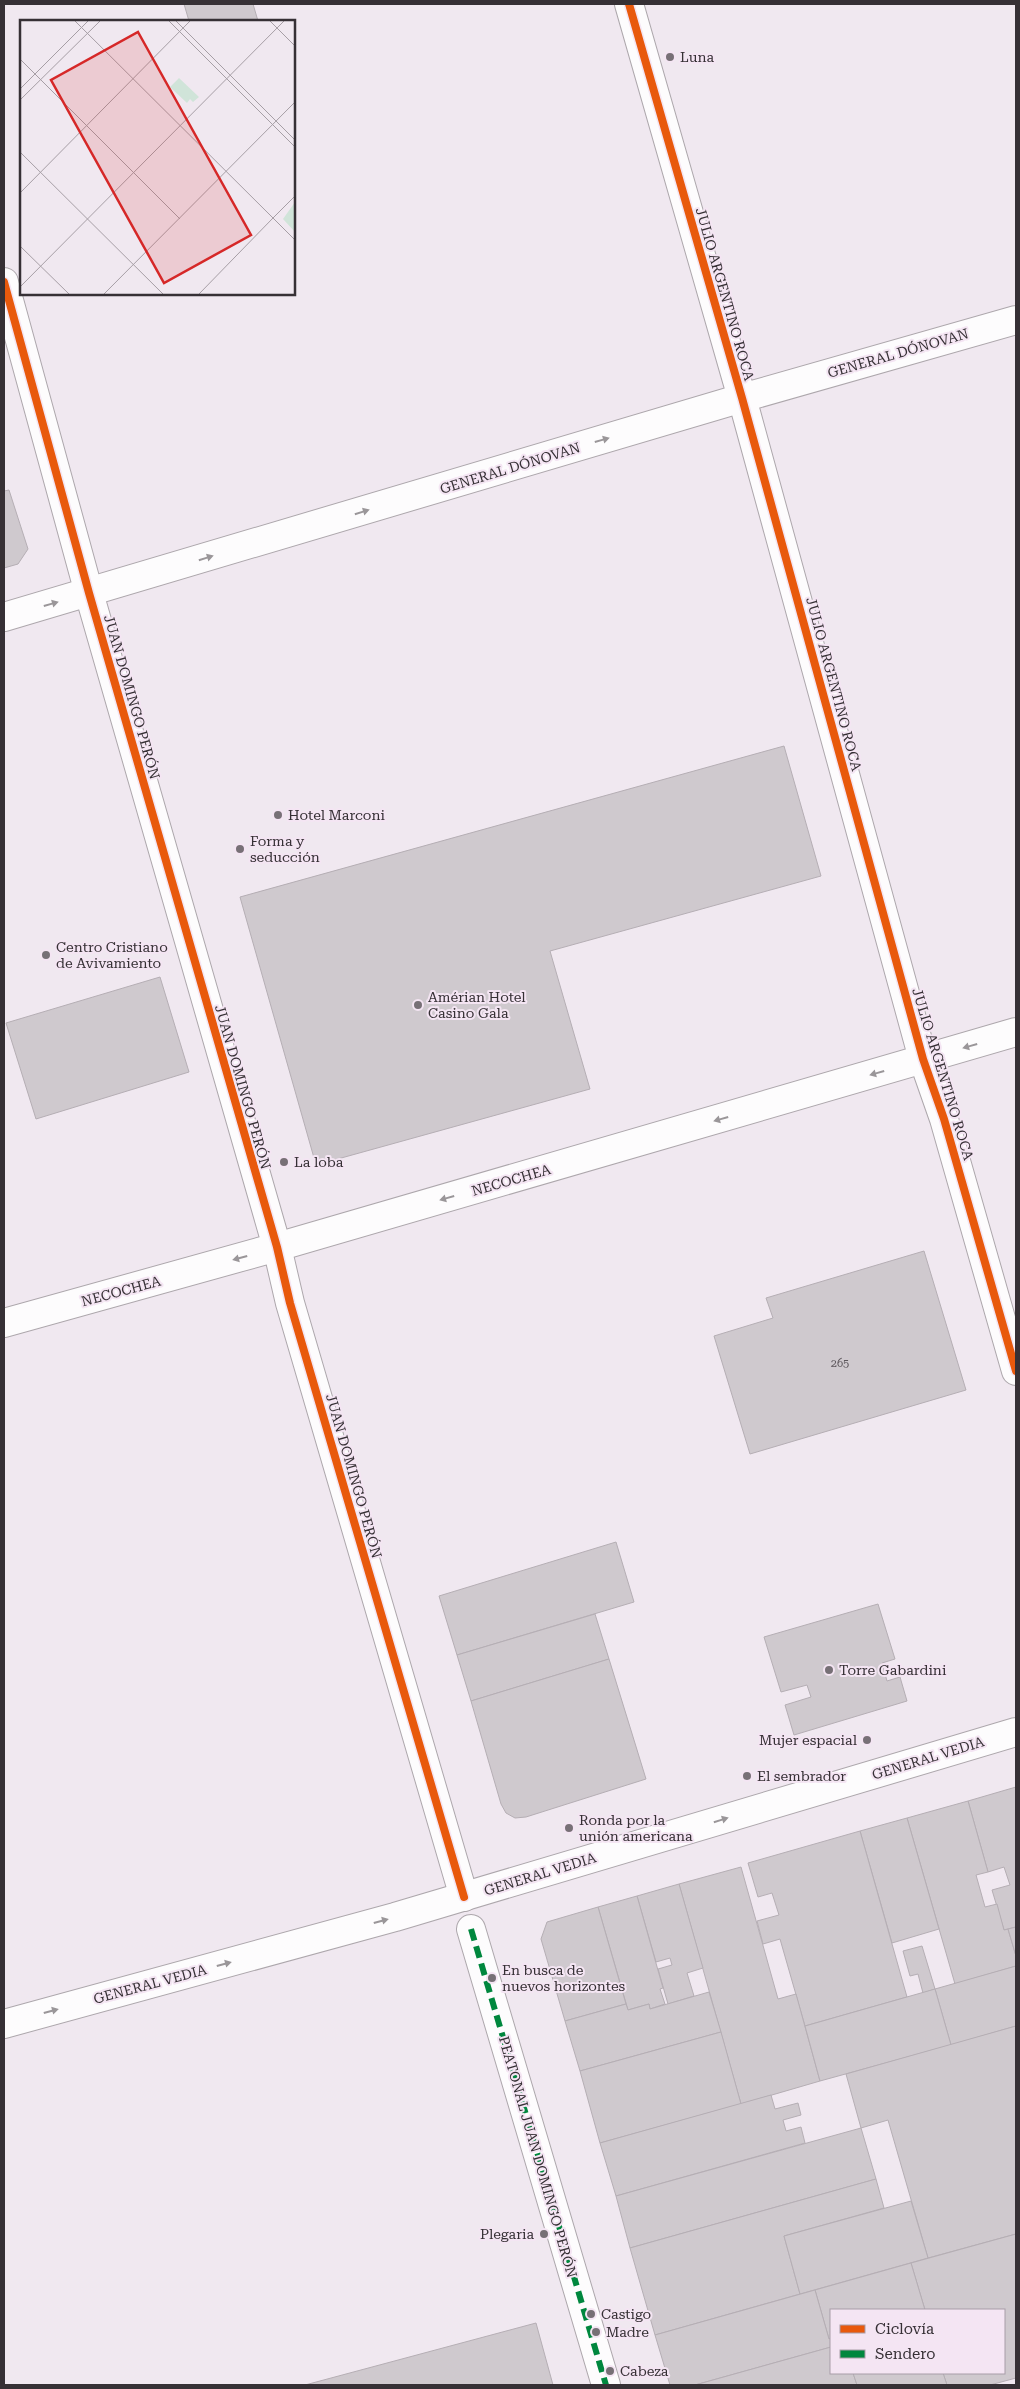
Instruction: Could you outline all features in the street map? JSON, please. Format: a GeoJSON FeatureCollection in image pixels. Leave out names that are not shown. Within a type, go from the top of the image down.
{"type":"FeatureCollection","features":[{"type":"Feature","properties":{"kind":"street","name":"JULIO ARGENTINO ROCA"},"geometry":{"type":"LineString","coordinates":[[629,4],[742,398],[924,1060],[944,1119],[1016,1371]]}},
{"type":"Feature","properties":{"kind":"street","name":"JUAN DOMINGO PERÓN"},"geometry":{"type":"LineString","coordinates":[[4,282],[89,593],[277,1247],[290,1303],[464,1897]]}},
{"type":"Feature","properties":{"kind":"street","name":"GENERAL DÓNOVAN"},"geometry":{"type":"LineString","coordinates":[[4,617],[742,398],[1016,320]]}},
{"type":"Feature","properties":{"kind":"street","name":"NECOCHEA"},"geometry":{"type":"LineString","coordinates":[[4,1323],[277,1247],[1016,1032]]}},
{"type":"Feature","properties":{"kind":"street","name":"GENERAL VEDIA"},"geometry":{"type":"LineString","coordinates":[[4,2024],[464,1897],[1016,1732]]}},
{"type":"Feature","properties":{"kind":"street","name":"PEATONAL JUAN DOMINGO PERÓN"},"geometry":{"type":"LineString","coordinates":[[471,1928],[606,2385]]}},
{"type":"Feature","properties":{"kind":"building"},"geometry":{"type":"Polygon","coordinates":[[[184,4],[253,4],[258,20],[189,20],[184,4]]]}},
{"type":"Feature","properties":{"kind":"building"},"geometry":{"type":"Polygon","coordinates":[[[9,490],[28,549],[18,564],[4,568],[4,491],[9,490]]]}},
{"type":"Feature","properties":{"kind":"building","name":"Amérian Hotel Casino Gala"},"geometry":{"type":"Polygon","coordinates":[[[784,746],[821,876],[550,951],[590,1089],[316,1165],[240,897],[784,746]]]}},
{"type":"Feature","properties":{"kind":"building"},"geometry":{"type":"Polygon","coordinates":[[[160,977],[189,1072],[36,1119],[6,1023],[160,977]]]}},
{"type":"Feature","properties":{"kind":"building"},"geometry":{"type":"Polygon","coordinates":[[[924,1251],[966,1390],[750,1454],[714,1336],[773,1318],[766,1298],[924,1251]]]}},
{"type":"Feature","properties":{"kind":"building"},"geometry":{"type":"Polygon","coordinates":[[[616,1542],[634,1602],[457,1655],[439,1596],[616,1542]]]}},
{"type":"Feature","properties":{"kind":"building","name":"Torre Gabardini"},"geometry":{"type":"Polygon","coordinates":[[[878,1604],[895,1659],[882,1663],[887,1681],[900,1677],[907,1701],[794,1735],[785,1705],[811,1697],[807,1685],[781,1692],[764,1637],[878,1604]]]}},
{"type":"Feature","properties":{"kind":"building"},"geometry":{"type":"Polygon","coordinates":[[[595,1614],[609,1659],[471,1701],[457,1655],[595,1614]]]}},
{"type":"Feature","properties":{"kind":"building"},"geometry":{"type":"Polygon","coordinates":[[[609,1659],[646,1779],[526,1817],[515,1818],[506,1813],[501,1804],[471,1701],[609,1659]]]}},
{"type":"Feature","properties":{"kind":"building"},"geometry":{"type":"Polygon","coordinates":[[[1016,1787],[1016,1927],[1004,1930],[992,1890],[1010,1885],[1004,1867],[988,1872],[968,1801],[1016,1787]]]}},
{"type":"Feature","properties":{"kind":"building"},"geometry":{"type":"Polygon","coordinates":[[[968,1801],[988,1872],[976,1875],[985,1907],[997,1904],[1004,1930],[1008,1929],[1016,1956],[1016,1966],[955,1984],[907,1818],[968,1801]]]}},
{"type":"Feature","properties":{"kind":"building"},"geometry":{"type":"Polygon","coordinates":[[[907,1818],[939,1929],[892,1943],[860,1831],[907,1818]]]}},
{"type":"Feature","properties":{"kind":"building"},"geometry":{"type":"Polygon","coordinates":[[[860,1831],[907,1997],[805,2026],[780,1939],[763,1944],[757,1921],[779,1915],[772,1893],[758,1897],[748,1863],[860,1831]]]}},
{"type":"Feature","properties":{"kind":"building"},"geometry":{"type":"Polygon","coordinates":[[[741,1867],[778,1999],[796,1994],[820,2081],[741,2104],[679,1884],[741,1867]]]}},
{"type":"Feature","properties":{"kind":"building"},"geometry":{"type":"Polygon","coordinates":[[[679,1884],[703,1968],[687,1973],[694,1996],[668,2004],[658,1969],[672,1965],[670,1958],[656,1962],[637,1896],[679,1884]]]}},
{"type":"Feature","properties":{"kind":"building"},"geometry":{"type":"Polygon","coordinates":[[[637,1896],[663,1988],[660,1989],[665,2004],[650,2009],[649,2004],[628,2010],[598,1907],[637,1896]]]}},
{"type":"Feature","properties":{"kind":"building"},"geometry":{"type":"Polygon","coordinates":[[[598,1907],[626,2004],[565,2021],[541,1939],[547,1922],[598,1907]]]}},
{"type":"Feature","properties":{"kind":"building"},"geometry":{"type":"Polygon","coordinates":[[[1016,1927],[1016,1956],[1008,1929],[1016,1927]]]}},
{"type":"Feature","properties":{"kind":"building"},"geometry":{"type":"Polygon","coordinates":[[[922,1946],[935,1989],[923,1993],[918,1974],[910,1976],[903,1951],[922,1946]]]}},
{"type":"Feature","properties":{"kind":"building"},"geometry":{"type":"Polygon","coordinates":[[[1016,1966],[1016,2026],[951,2045],[935,1989],[1016,1966]]]}},
{"type":"Feature","properties":{"kind":"building"},"geometry":{"type":"Polygon","coordinates":[[[935,1989],[951,2045],[820,2081],[805,2026],[935,1989]]]}},
{"type":"Feature","properties":{"kind":"building"},"geometry":{"type":"Polygon","coordinates":[[[709,1992],[721,2032],[580,2071],[565,2021],[626,2004],[628,2010],[649,2004],[650,2009],[709,1992]]]}},
{"type":"Feature","properties":{"kind":"building"},"geometry":{"type":"Polygon","coordinates":[[[1016,2026],[1016,2234],[928,2258],[888,2120],[861,2128],[846,2074],[1016,2026]]]}},
{"type":"Feature","properties":{"kind":"building"},"geometry":{"type":"Polygon","coordinates":[[[721,2032],[741,2104],[600,2143],[580,2071],[721,2032]]]}},
{"type":"Feature","properties":{"kind":"building"},"geometry":{"type":"Polygon","coordinates":[[[771,2095],[775,2109],[798,2103],[801,2115],[783,2120],[786,2131],[801,2127],[805,2143],[616,2196],[600,2143],[771,2095]]]}},
{"type":"Feature","properties":{"kind":"building"},"geometry":{"type":"Polygon","coordinates":[[[861,2128],[876,2179],[630,2248],[616,2196],[861,2128]]]}},
{"type":"Feature","properties":{"kind":"building"},"geometry":{"type":"Polygon","coordinates":[[[876,2179],[884,2208],[784,2236],[800,2294],[655,2335],[630,2248],[876,2179]]]}},
{"type":"Feature","properties":{"kind":"building"},"geometry":{"type":"Polygon","coordinates":[[[911,2201],[928,2258],[800,2294],[784,2236],[911,2201]]]}},
{"type":"Feature","properties":{"kind":"building"},"geometry":{"type":"Polygon","coordinates":[[[1016,2234],[1016,2378],[990,2385],[947,2385],[943,2374],[1005,2374],[1005,2309],[925,2309],[911,2263],[1016,2234]]]}},
{"type":"Feature","properties":{"kind":"building"},"geometry":{"type":"Polygon","coordinates":[[[911,2263],[925,2309],[830,2309],[829,2339],[815,2290],[911,2263]]]}},
{"type":"Feature","properties":{"kind":"building"},"geometry":{"type":"Polygon","coordinates":[[[815,2290],[830,2338],[830,2347],[695,2385],[670,2385],[655,2335],[815,2290]]]}},
{"type":"Feature","properties":{"kind":"building"},"geometry":{"type":"Polygon","coordinates":[[[536,2323],[553,2385],[305,2385],[536,2323]]]}},
{"type":"Feature","properties":{"kind":"building"},"geometry":{"type":"Polygon","coordinates":[[[830,2347],[830,2374],[853,2374],[857,2385],[695,2385],[830,2347]]]}},
{"type":"Feature","properties":{"kind":"building"},"geometry":{"type":"Polygon","coordinates":[[[853,2374],[943,2374],[947,2385],[857,2385],[853,2374]]]}},
{"type":"Feature","properties":{"kind":"marked path"},"geometry":{"type":"LineString","coordinates":[[471,1929],[606,2385]]}},
{"type":"Feature","properties":{"kind":"cycle path"},"geometry":{"type":"LineString","coordinates":[[629,4],[742,398],[923,1059],[944,1119],[1016,1371]]}},
{"type":"Feature","properties":{"kind":"cycle path"},"geometry":{"type":"LineString","coordinates":[[4,282],[89,593],[277,1247],[290,1303],[464,1897]]}},
{"type":"Feature","properties":{"kind":"place","name":"Luna"},"geometry":{"type":"Point","coordinates":[670,57]}},
{"type":"Feature","properties":{"kind":"place","name":"Hotel Marconi"},"geometry":{"type":"Point","coordinates":[278,815]}},
{"type":"Feature","properties":{"kind":"place","name":"Forma y seducción"},"geometry":{"type":"Point","coordinates":[240,849]}},
{"type":"Feature","properties":{"kind":"place","name":"Centro Cristiano de Avivamiento"},"geometry":{"type":"Point","coordinates":[46,955]}},
{"type":"Feature","properties":{"kind":"place","name":"Amérian Hotel Casino Gala"},"geometry":{"type":"Point","coordinates":[418,1005]}},
{"type":"Feature","properties":{"kind":"place","name":"La loba"},"geometry":{"type":"Point","coordinates":[284,1162]}},
{"type":"Feature","properties":{"kind":"place","name":"Torre Gabardini"},"geometry":{"type":"Point","coordinates":[829,1670]}},
{"type":"Feature","properties":{"kind":"place","name":"Mujer espacial"},"geometry":{"type":"Point","coordinates":[867,1740]}},
{"type":"Feature","properties":{"kind":"place","name":"El sembrador"},"geometry":{"type":"Point","coordinates":[747,1776]}},
{"type":"Feature","properties":{"kind":"place","name":"Ronda por la unión americana"},"geometry":{"type":"Point","coordinates":[569,1828]}},
{"type":"Feature","properties":{"kind":"place","name":"En busca de nuevos horizontes"},"geometry":{"type":"Point","coordinates":[492,1978]}},
{"type":"Feature","properties":{"kind":"place","name":"Plegaria"},"geometry":{"type":"Point","coordinates":[544,2234]}},
{"type":"Feature","properties":{"kind":"place","name":"Castigo"},"geometry":{"type":"Point","coordinates":[591,2314]}},
{"type":"Feature","properties":{"kind":"place","name":"Madre"},"geometry":{"type":"Point","coordinates":[596,2332]}},
{"type":"Feature","properties":{"kind":"place","name":"Cabeza"},"geometry":{"type":"Point","coordinates":[610,2371]}}]}
